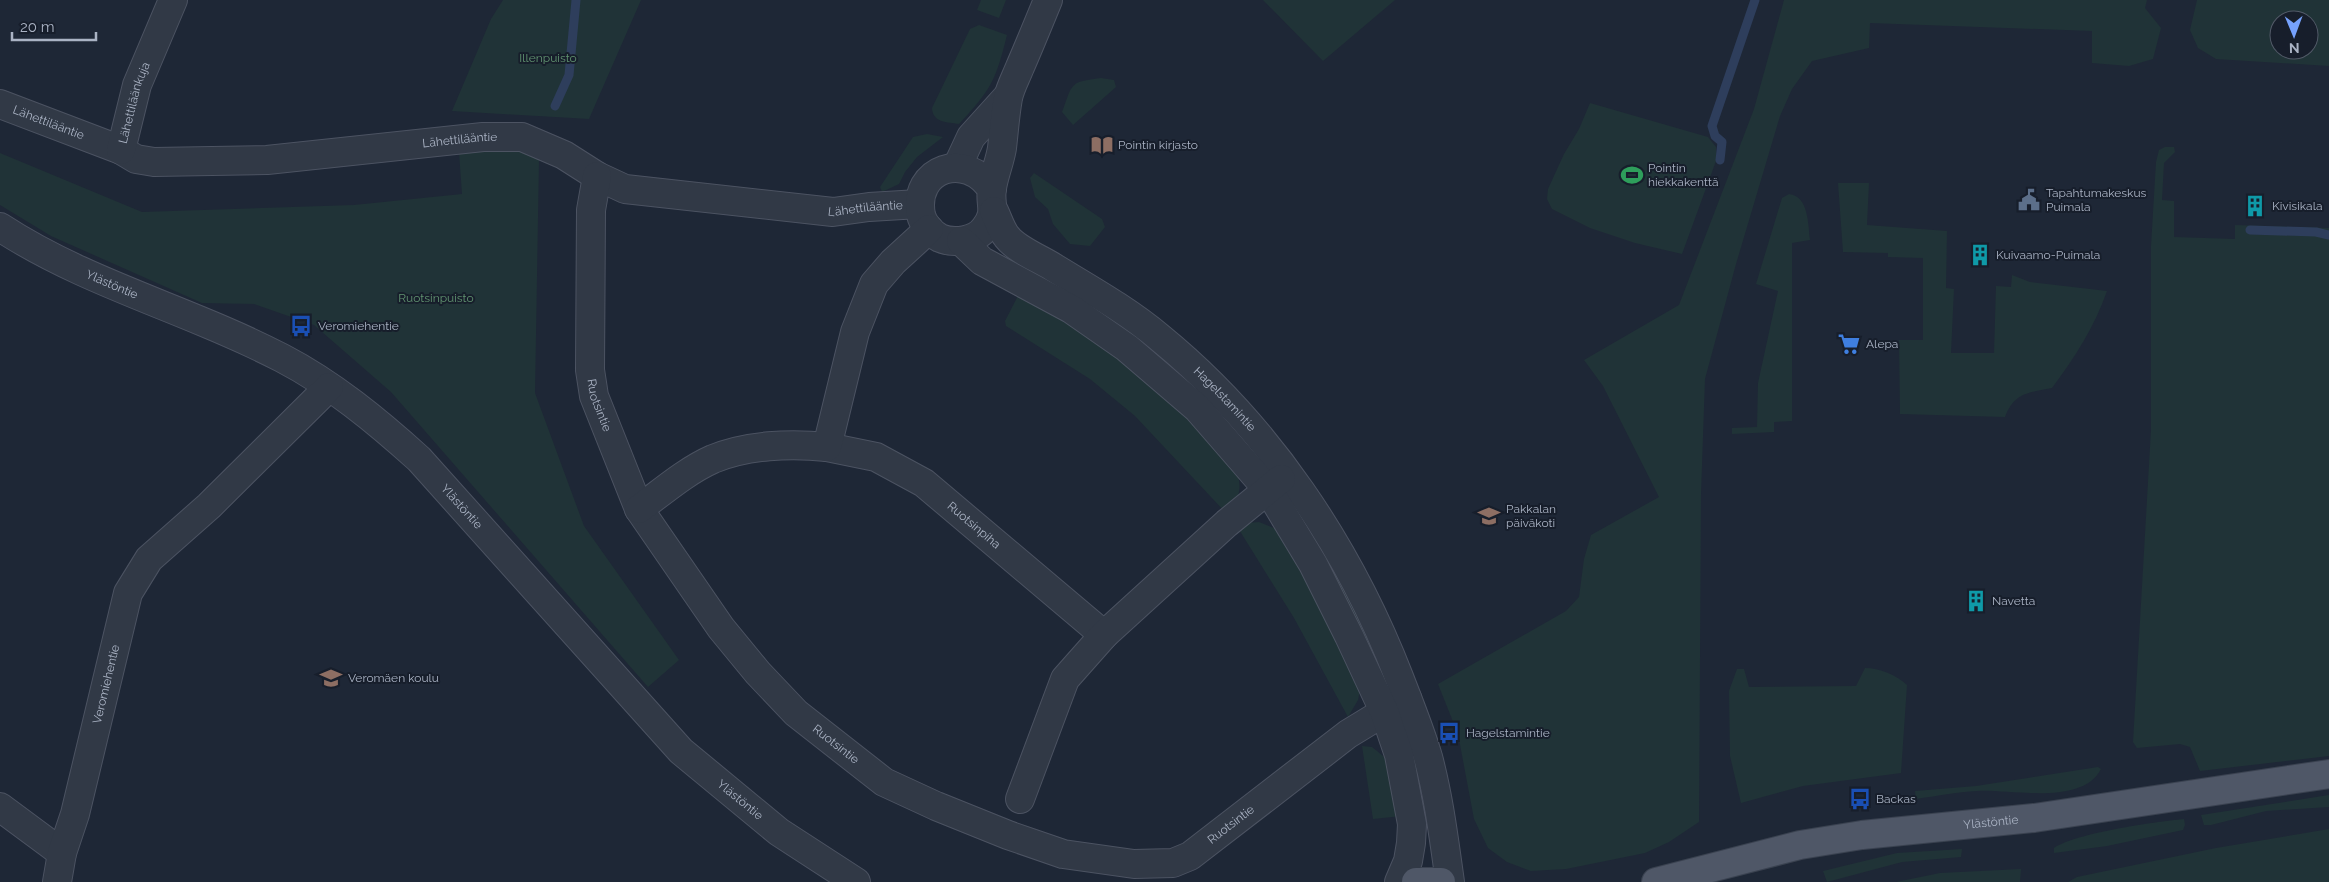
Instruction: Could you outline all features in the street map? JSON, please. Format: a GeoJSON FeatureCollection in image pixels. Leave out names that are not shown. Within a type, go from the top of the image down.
{"type":"FeatureCollection","features":[{"type":"Feature","properties":{"kind":"main road","name":"Ylästöntie"},"geometry":{"type":"LineString","coordinates":[[1656,882],[1800,845],[1844,838],[2034,818],[2329,774]]}},
{"type":"Feature","properties":{"kind":"main road"},"geometry":{"type":"LineString","coordinates":[[1416,882],[1441,882]]}},
{"type":"Feature","properties":{"kind":"street","name":"Lähettiläänkuja"},"geometry":{"type":"LineString","coordinates":[[121,150],[137,86],[173,0]]}},
{"type":"Feature","properties":{"kind":"street"},"geometry":{"type":"LineString","coordinates":[[924,217],[941,238],[961,241],[974,237],[985,229],[993,200],[1008,96],[1048,0]]}},
{"type":"Feature","properties":{"kind":"street"},"geometry":{"type":"LineString","coordinates":[[957,167],[971,137],[1008,96]]}},
{"type":"Feature","properties":{"kind":"street","name":"Lähettilääntie"},"geometry":{"type":"LineString","coordinates":[[0,104],[121,150],[136,158],[154,162],[267,160],[470,138],[522,137],[564,155],[597,176],[625,189],[833,212],[869,207],[924,217]]}},
{"type":"Feature","properties":{"kind":"street"},"geometry":{"type":"LineString","coordinates":[[827,447],[855,332],[874,284],[893,262],[924,217],[924,186],[939,171],[957,167],[973,170],[985,179],[993,200]]}},
{"type":"Feature","properties":{"kind":"street","name":"Ruotsintie"},"geometry":{"type":"LineString","coordinates":[[597,176],[591,210],[590,370],[594,396],[639,509],[721,628],[758,673],[796,713],[884,782],[936,806],[1008,835],[1063,854],[1134,864],[1173,863],[1190,856],[1348,734],[1408,698]]}},
{"type":"Feature","properties":{"kind":"street","name":"Hagelstamintie"},"geometry":{"type":"LineString","coordinates":[[993,200],[1007,238],[1094,291],[1159,337],[1217,390],[1248,423],[1278,482],[1313,564],[1384,711],[1399,755],[1412,824],[1408,861],[1398,882]]}},
{"type":"Feature","properties":{"kind":"street","name":"Ylästöntie"},"geometry":{"type":"LineString","coordinates":[[0,228],[47,255],[282,358],[329,387],[384,427],[418,459],[681,751],[779,832],[856,882]]}},
{"type":"Feature","properties":{"kind":"street","name":"Hagelstamintie"},"geometry":{"type":"LineString","coordinates":[[961,241],[982,261],[1071,310],[1127,348],[1197,408],[1278,482],[1316,512],[1335,543],[1377,626],[1408,698],[1427,754],[1437,794],[1450,882]]}},
{"type":"Feature","properties":{"kind":"street","name":"Veromiehentie"},"geometry":{"type":"LineString","coordinates":[[57,882],[62,853],[75,814],[128,593],[149,559],[209,506],[329,387]]}},
{"type":"Feature","properties":{"kind":"street","name":"Ruotsinpiha"},"geometry":{"type":"LineString","coordinates":[[639,509],[685,474],[713,459],[757,448],[800,444],[827,447],[876,457],[924,484],[1104,635]]}},
{"type":"Feature","properties":{"kind":"street"},"geometry":{"type":"LineString","coordinates":[[1008,835],[1018,803],[1065,679],[1104,635],[1227,523],[1278,482]]}},
{"type":"Feature","properties":{"kind":"street"},"geometry":{"type":"LineString","coordinates":[[0,807],[62,853]]}},
{"type":"Feature","properties":{"kind":"green space","name":"Illenpuisto"},"geometry":{"type":"Polygon","coordinates":[[[503,0],[641,0],[589,119],[452,111],[491,19],[503,0]]]}},
{"type":"Feature","properties":{"kind":"green space"},"geometry":{"type":"Polygon","coordinates":[[[981,0],[1006,0],[999,18],[977,10],[981,0]]]}},
{"type":"Feature","properties":{"kind":"green space"},"geometry":{"type":"Polygon","coordinates":[[[1263,0],[1395,0],[1323,61],[1263,0]]]}},
{"type":"Feature","properties":{"kind":"green space"},"geometry":{"type":"Polygon","coordinates":[[[1784,0],[2147,0],[2145,8],[2161,28],[2153,59],[2129,66],[2092,63],[2092,31],[1870,23],[1869,48],[1812,61],[1792,89],[1780,116],[1736,264],[1705,379],[1701,494],[1699,822],[1669,842],[1645,853],[1566,869],[1531,871],[1507,862],[1488,848],[1474,819],[1458,734],[1438,684],[1566,611],[1579,597],[1584,559],[1591,535],[1659,497],[1603,386],[1584,360],[1679,305],[1754,109],[1784,0]]]}},
{"type":"Feature","properties":{"kind":"green space"},"geometry":{"type":"Polygon","coordinates":[[[2197,0],[2329,0],[2329,66],[2216,59],[2198,48],[2190,30],[2197,0]]]}},
{"type":"Feature","properties":{"kind":"green space"},"geometry":{"type":"Polygon","coordinates":[[[979,25],[1007,35],[995,74],[985,93],[959,124],[941,121],[935,117],[932,108],[970,29],[979,25]]]}},
{"type":"Feature","properties":{"kind":"green space"},"geometry":{"type":"Polygon","coordinates":[[[1101,78],[1114,80],[1116,87],[1073,125],[1062,112],[1071,90],[1077,83],[1101,78]]]}},
{"type":"Feature","properties":{"kind":"green space","name":"Pointin hiekkakenttä"},"geometry":{"type":"Polygon","coordinates":[[[1590,103],[1708,137],[1716,147],[1716,161],[1682,254],[1635,243],[1590,228],[1552,209],[1547,199],[1548,189],[1564,154],[1579,129],[1590,103]]]}},
{"type":"Feature","properties":{"kind":"green space"},"geometry":{"type":"Polygon","coordinates":[[[927,134],[943,137],[917,157],[905,172],[899,184],[882,192],[880,187],[913,137],[927,134]]]}},
{"type":"Feature","properties":{"kind":"green space"},"geometry":{"type":"Polygon","coordinates":[[[2165,147],[2174,147],[2175,152],[2164,163],[2162,200],[2174,201],[2174,237],[2235,239],[2235,225],[2329,228],[2329,756],[2200,771],[2190,747],[2180,744],[2137,748],[2133,742],[2151,430],[2151,246],[2156,162],[2159,150],[2165,147]]]}},
{"type":"Feature","properties":{"kind":"green space","name":"Ruotsinpuisto"},"geometry":{"type":"Polygon","coordinates":[[[518,150],[539,160],[535,393],[584,526],[679,660],[648,687],[391,392],[314,325],[254,304],[202,303],[51,236],[0,205],[0,153],[142,212],[354,205],[462,194],[459,152],[518,150]]]}},
{"type":"Feature","properties":{"kind":"green space"},"geometry":{"type":"Polygon","coordinates":[[[1034,173],[1102,219],[1105,227],[1090,246],[1070,244],[1053,224],[1048,209],[1035,197],[1030,178],[1034,173]]]}},
{"type":"Feature","properties":{"kind":"green space"},"geometry":{"type":"Polygon","coordinates":[[[1838,183],[1869,183],[1867,225],[1947,231],[1946,288],[1954,289],[1951,353],[1994,353],[1996,286],[2011,287],[2012,275],[2030,282],[2107,291],[2083,342],[2052,388],[2029,393],[2018,398],[2005,417],[1900,414],[1899,340],[1923,340],[1923,258],[1888,257],[1888,253],[1843,252],[1838,183]]]}},
{"type":"Feature","properties":{"kind":"green space"},"geometry":{"type":"Polygon","coordinates":[[[1789,194],[1796,196],[1804,205],[1808,219],[1810,240],[1792,243],[1792,421],[1774,422],[1774,432],[1732,434],[1732,428],[1757,427],[1758,383],[1778,291],[1756,284],[1782,198],[1789,194]]]}},
{"type":"Feature","properties":{"kind":"green space"},"geometry":{"type":"Polygon","coordinates":[[[1020,292],[1092,334],[1171,400],[1237,470],[1239,493],[1226,513],[1135,416],[1090,379],[1006,326],[1005,321],[1020,292]]]}},
{"type":"Feature","properties":{"kind":"green space"},"geometry":{"type":"Polygon","coordinates":[[[1259,522],[1279,530],[1311,584],[1361,685],[1358,700],[1348,717],[1294,618],[1238,528],[1247,523],[1259,522]]]}},
{"type":"Feature","properties":{"kind":"green space"},"geometry":{"type":"Polygon","coordinates":[[[1318,534],[1377,647],[1368,651],[1309,540],[1318,534]]]}},
{"type":"Feature","properties":{"kind":"green space"},"geometry":{"type":"Polygon","coordinates":[[[1865,668],[1888,673],[1907,685],[1901,773],[1803,786],[1741,803],[1730,756],[1729,691],[1737,669],[1744,669],[1749,687],[1856,686],[1865,668]]]}},
{"type":"Feature","properties":{"kind":"green space"},"geometry":{"type":"Polygon","coordinates":[[[1362,746],[1372,747],[1388,760],[1402,816],[1373,819],[1362,746]]]}},
{"type":"Feature","properties":{"kind":"green space"},"geometry":{"type":"Polygon","coordinates":[[[2098,767],[2101,769],[2092,780],[2079,788],[2063,792],[1977,791],[1916,799],[1915,791],[1976,786],[2098,767]]]}},
{"type":"Feature","properties":{"kind":"green space"},"geometry":{"type":"Polygon","coordinates":[[[2329,795],[2329,807],[2266,811],[2211,825],[2204,825],[2201,815],[2329,795]]]}},
{"type":"Feature","properties":{"kind":"green space"},"geometry":{"type":"Polygon","coordinates":[[[2184,819],[2185,825],[2183,830],[2107,846],[2054,853],[2054,848],[2097,833],[2184,819]]]}},
{"type":"Feature","properties":{"kind":"green space"},"geometry":{"type":"Polygon","coordinates":[[[2329,829],[2329,882],[2068,882],[2077,877],[2216,848],[2329,829]]]}},
{"type":"Feature","properties":{"kind":"green space"},"geometry":{"type":"Polygon","coordinates":[[[1962,849],[1961,857],[1902,862],[1827,882],[1823,871],[1897,853],[1962,849]]]}},
{"type":"Feature","properties":{"kind":"green space"},"geometry":{"type":"Polygon","coordinates":[[[2021,869],[2020,882],[1896,882],[1940,873],[2021,869]]]}},
{"type":"Feature","properties":{"kind":"waterway"},"geometry":{"type":"LineString","coordinates":[[555,106],[569,75],[576,0]]}},
{"type":"Feature","properties":{"kind":"waterway"},"geometry":{"type":"LineString","coordinates":[[1720,160],[1722,142],[1715,136],[1712,126],[1755,0]]}},
{"type":"Feature","properties":{"kind":"waterway"},"geometry":{"type":"LineString","coordinates":[[2250,230],[2316,232],[2329,235]]}},
{"type":"Feature","properties":{"kind":"place","name":"Pointin kirjasto"},"geometry":{"type":"Point","coordinates":[1102,145]}},
{"type":"Feature","properties":{"kind":"place","name":"Pointin hiekkakenttä"},"geometry":{"type":"Point","coordinates":[1632,175]}},
{"type":"Feature","properties":{"kind":"place","name":"Tapahtumakeskus Puimala"},"geometry":{"type":"Point","coordinates":[2029,200]}},
{"type":"Feature","properties":{"kind":"place","name":"Kivisikala"},"geometry":{"type":"Point","coordinates":[2255,206]}},
{"type":"Feature","properties":{"kind":"place","name":"Kuivaamo-Puimala"},"geometry":{"type":"Point","coordinates":[1980,255]}},
{"type":"Feature","properties":{"kind":"place","name":"Veromiehentie"},"geometry":{"type":"Point","coordinates":[301,326]}},
{"type":"Feature","properties":{"kind":"place","name":"Alepa"},"geometry":{"type":"Point","coordinates":[1849,344]}},
{"type":"Feature","properties":{"kind":"place","name":"Pakkalan päiväkoti"},"geometry":{"type":"Point","coordinates":[1489,516]}},
{"type":"Feature","properties":{"kind":"place","name":"Navetta"},"geometry":{"type":"Point","coordinates":[1976,601]}},
{"type":"Feature","properties":{"kind":"place","name":"Veromäen koulu"},"geometry":{"type":"Point","coordinates":[331,678]}},
{"type":"Feature","properties":{"kind":"place","name":"Hagelstamintie"},"geometry":{"type":"Point","coordinates":[1449,733]}},
{"type":"Feature","properties":{"kind":"place","name":"Backas"},"geometry":{"type":"Point","coordinates":[1860,799]}}]}
